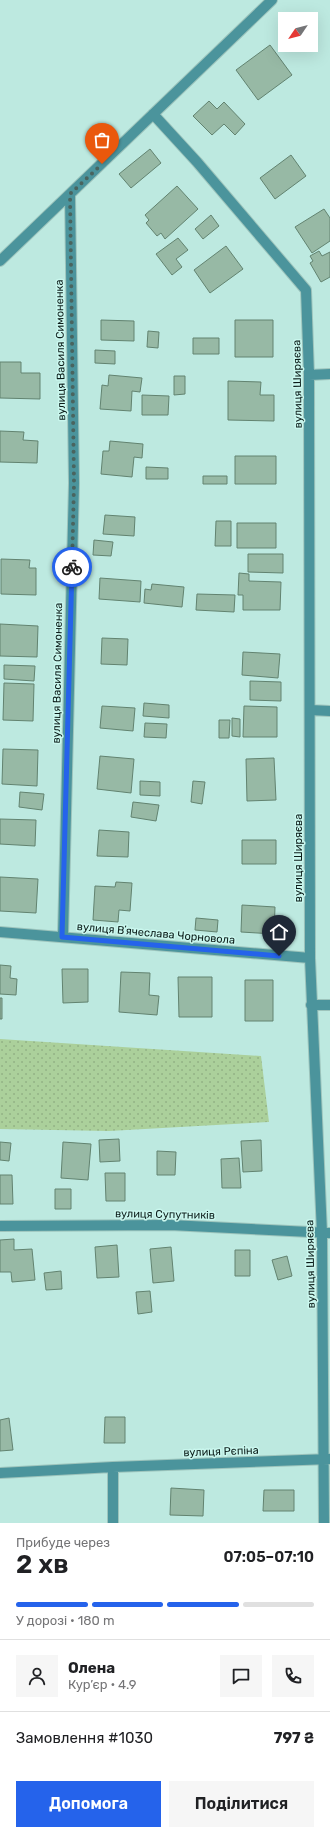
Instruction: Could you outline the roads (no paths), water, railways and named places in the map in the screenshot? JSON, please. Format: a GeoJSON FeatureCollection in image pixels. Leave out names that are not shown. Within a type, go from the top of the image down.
{"type":"FeatureCollection","features":[{"type":"Feature","properties":{"kind":"street"},"geometry":{"type":"LineString","coordinates":[[0,261],[272,0]]}},
{"type":"Feature","properties":{"kind":"street","name":"вулиця Ширяєва"},"geometry":{"type":"LineString","coordinates":[[154,114],[306,290],[310,375],[310,958],[311,1005],[326,1233],[327,1459],[324,1523]]}},
{"type":"Feature","properties":{"kind":"street","name":"вулиця Василя Симоненка"},"geometry":{"type":"LineString","coordinates":[[62,937],[74,483],[70,194]]}},
{"type":"Feature","properties":{"kind":"street"},"geometry":{"type":"LineString","coordinates":[[310,375],[330,374]]}},
{"type":"Feature","properties":{"kind":"street"},"geometry":{"type":"LineString","coordinates":[[310,710],[330,711]]}},
{"type":"Feature","properties":{"kind":"street","name":"вулиця Вʼячеслава Чорновола"},"geometry":{"type":"LineString","coordinates":[[0,932],[310,958]]}},
{"type":"Feature","properties":{"kind":"street"},"geometry":{"type":"LineString","coordinates":[[311,1005],[330,1005]]}},
{"type":"Feature","properties":{"kind":"street","name":"вулиця Супутників"},"geometry":{"type":"LineString","coordinates":[[0,1226],[170,1225],[326,1233]]}},
{"type":"Feature","properties":{"kind":"street","name":"вулиця Рєпіна"},"geometry":{"type":"LineString","coordinates":[[0,1473],[327,1459]]}},
{"type":"Feature","properties":{"kind":"street"},"geometry":{"type":"LineString","coordinates":[[112,1523],[113,1467]]}}]}
